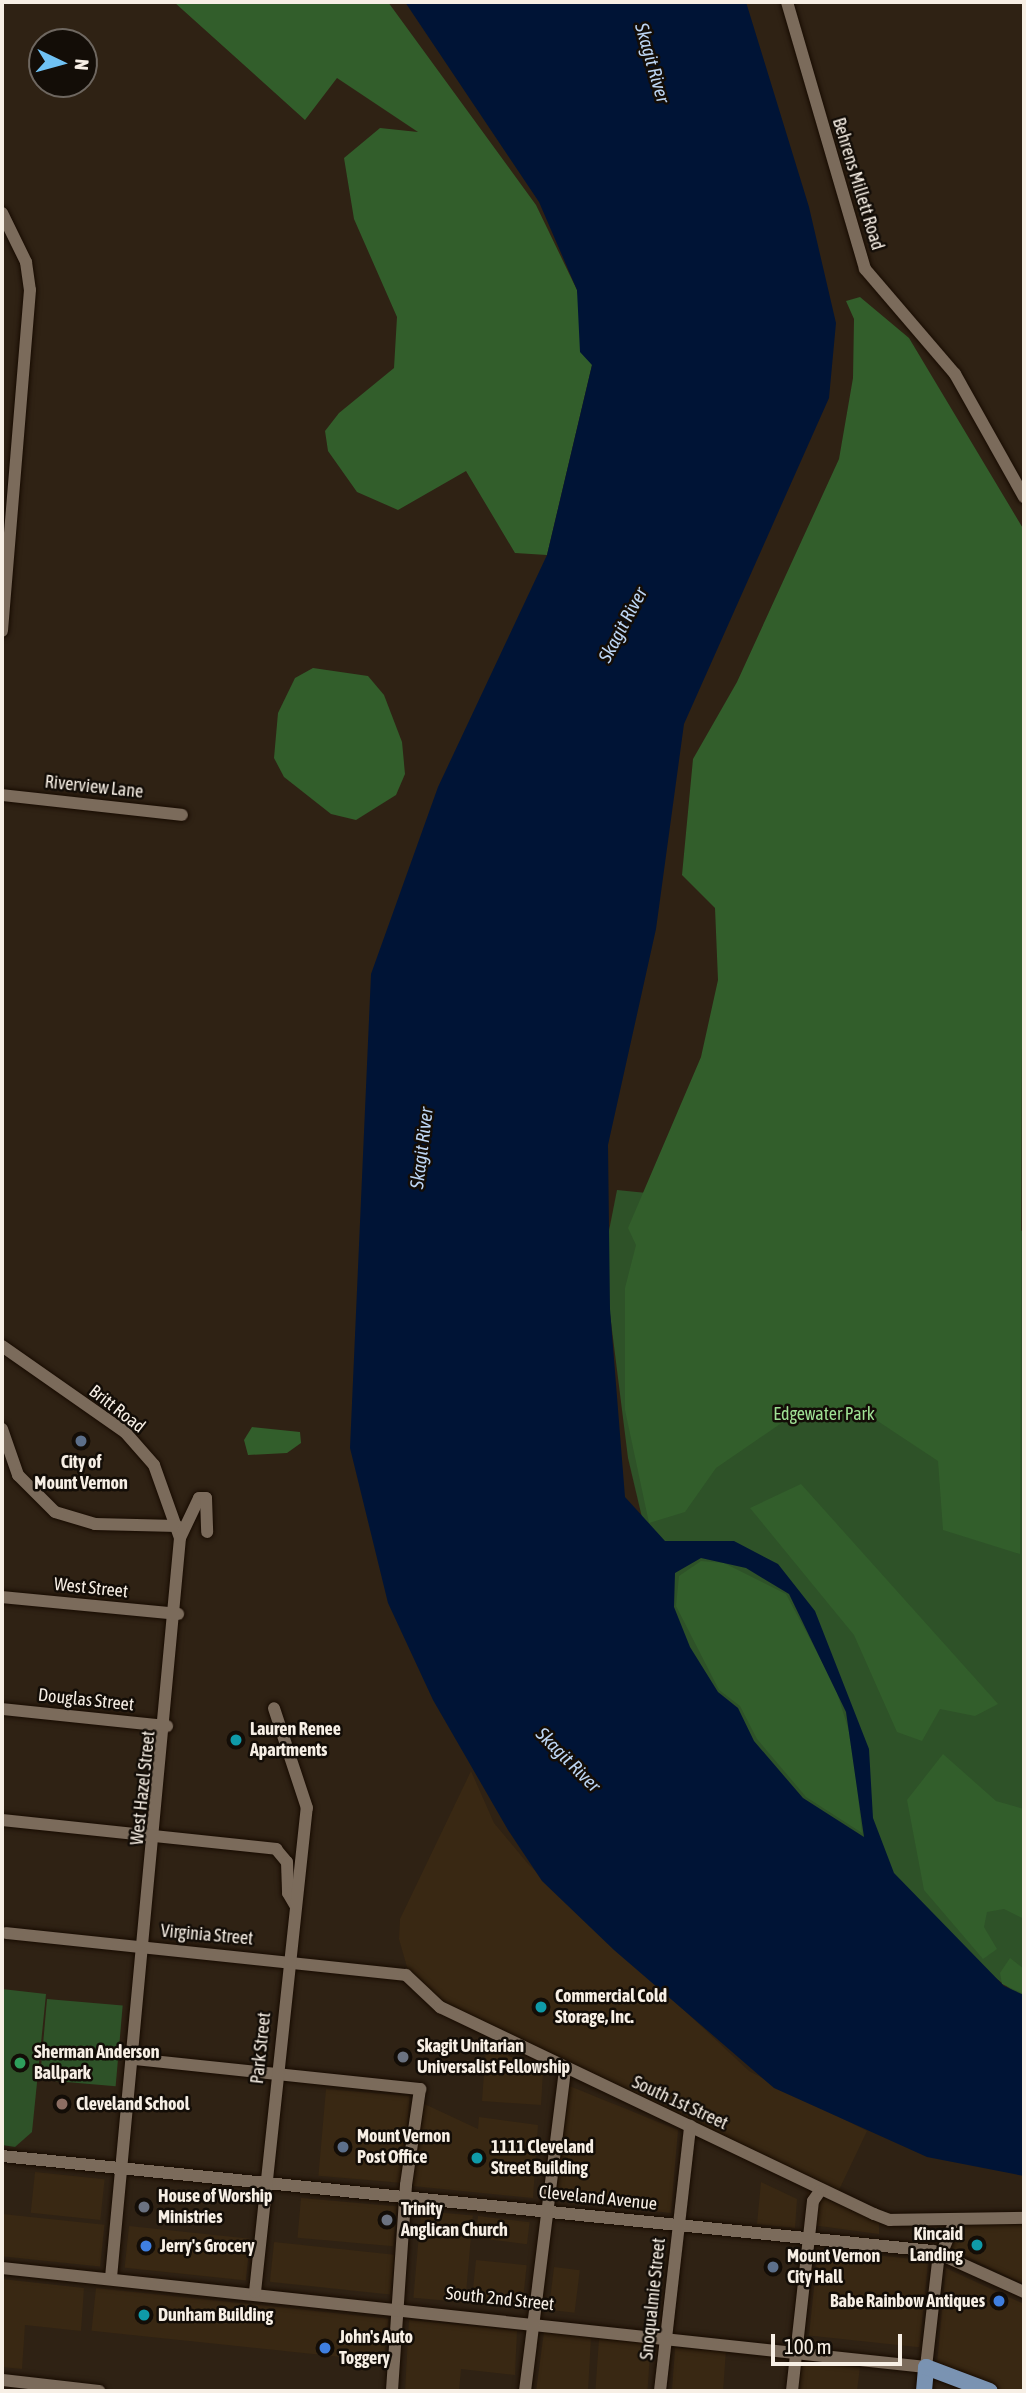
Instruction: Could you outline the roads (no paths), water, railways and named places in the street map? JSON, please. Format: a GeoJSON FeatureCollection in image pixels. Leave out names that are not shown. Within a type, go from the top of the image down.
{"type":"FeatureCollection","features":[{"type":"Feature","properties":{"kind":"main road"},"geometry":{"type":"LineString","coordinates":[[924,2391],[926,2367]]}},
{"type":"Feature","properties":{"kind":"main road","name":"South 2nd Street"},"geometry":{"type":"LineString","coordinates":[[926,2367],[990,2391]]}},
{"type":"Feature","properties":{"kind":"street","name":"Behrens Millett Road"},"geometry":{"type":"LineString","coordinates":[[787,2],[865,269],[955,374],[1024,497]]}},
{"type":"Feature","properties":{"kind":"street"},"geometry":{"type":"LineString","coordinates":[[2,213],[26,262],[30,290],[2,631]]}},
{"type":"Feature","properties":{"kind":"street","name":"Riverview Lane"},"geometry":{"type":"LineString","coordinates":[[2,795],[182,814]]}},
{"type":"Feature","properties":{"kind":"street","name":"Britt Road"},"geometry":{"type":"LineString","coordinates":[[2,1346],[125,1432],[154,1465],[179,1532]]}},
{"type":"Feature","properties":{"kind":"street"},"geometry":{"type":"LineString","coordinates":[[2,1429],[18,1475],[55,1512],[95,1524],[179,1532],[199,1498],[206,1498],[208,1532]]}},
{"type":"Feature","properties":{"kind":"street","name":"West Hazel Street"},"geometry":{"type":"LineString","coordinates":[[111,2278],[178,1615],[179,1532]]}},
{"type":"Feature","properties":{"kind":"street","name":"West Street"},"geometry":{"type":"LineString","coordinates":[[2,1597],[178,1615]]}},
{"type":"Feature","properties":{"kind":"street","name":"Park Street"},"geometry":{"type":"LineString","coordinates":[[255,2292],[275,2072],[307,1808],[274,1708]]}},
{"type":"Feature","properties":{"kind":"street","name":"Douglas Street"},"geometry":{"type":"LineString","coordinates":[[2,1709],[167,1726]]}},
{"type":"Feature","properties":{"kind":"street"},"geometry":{"type":"LineString","coordinates":[[2,1820],[276,1849],[287,1862],[288,1893],[295,1905]]}},
{"type":"Feature","properties":{"kind":"street","name":"Virginia Street"},"geometry":{"type":"LineString","coordinates":[[6,1933],[406,1975]]}},
{"type":"Feature","properties":{"kind":"street","name":"South 1st Street"},"geometry":{"type":"LineString","coordinates":[[406,1975],[440,2007],[820,2191],[874,2214],[955,2221],[1024,2218]]}},
{"type":"Feature","properties":{"kind":"street"},"geometry":{"type":"LineString","coordinates":[[134,2059],[420,2089],[407,2196],[392,2391]]}},
{"type":"Feature","properties":{"kind":"street"},"geometry":{"type":"LineString","coordinates":[[525,2391],[544,2211],[565,2069]]}},
{"type":"Feature","properties":{"kind":"street","name":"Snoqualmie Street"},"geometry":{"type":"LineString","coordinates":[[660,2391],[690,2126]]}},
{"type":"Feature","properties":{"kind":"street","name":"Cleveland Avenue"},"geometry":{"type":"LineString","coordinates":[[2,2156],[679,2224],[940,2254]]}},
{"type":"Feature","properties":{"kind":"street"},"geometry":{"type":"LineString","coordinates":[[792,2391],[808,2238],[820,2191]]}},
{"type":"Feature","properties":{"kind":"street"},"geometry":{"type":"LineString","coordinates":[[926,2367],[940,2254],[955,2221]]}},
{"type":"Feature","properties":{"kind":"street"},"geometry":{"type":"LineString","coordinates":[[940,2254],[1024,2292]]}},
{"type":"Feature","properties":{"kind":"street","name":"South 2nd Street"},"geometry":{"type":"LineString","coordinates":[[2,2268],[797,2348],[926,2367]]}},
{"type":"Feature","properties":{"kind":"street"},"geometry":{"type":"LineString","coordinates":[[2,2380],[99,2391]]}},
{"type":"Feature","properties":{"kind":"water","name":"Skagit River"},"geometry":{"type":"Polygon","coordinates":[[[405,2],[746,2],[809,207],[836,323],[829,398],[684,724],[656,929],[608,1145],[610,1309],[625,1497],[665,1541],[734,1541],[778,1564],[815,1611],[869,1749],[873,1818],[894,1873],[1004,1986],[1024,1995],[1024,2176],[927,2157],[774,2088],[614,1950],[542,1881],[508,1830],[433,1700],[388,1603],[350,1448],[371,974],[438,787],[547,555],[592,365],[580,352],[577,290],[539,202],[405,2]],[[701,1558],[675,1573],[674,1607],[690,1647],[718,1692],[738,1708],[754,1741],[803,1798],[864,1837],[846,1712],[789,1594],[746,1568],[701,1558]]]}},
{"type":"Feature","properties":{"kind":"place","name":"City of Mount Vernon"},"geometry":{"type":"Point","coordinates":[81,1441]}},
{"type":"Feature","properties":{"kind":"place","name":"Lauren Renee Apartments"},"geometry":{"type":"Point","coordinates":[236,1740]}},
{"type":"Feature","properties":{"kind":"place","name":"Commercial Cold Storage, Inc."},"geometry":{"type":"Point","coordinates":[541,2007]}},
{"type":"Feature","properties":{"kind":"place","name":"Skagit Unitarian Universalist Fellowship"},"geometry":{"type":"Point","coordinates":[403,2057]}},
{"type":"Feature","properties":{"kind":"place","name":"Sherman Anderson Ballpark"},"geometry":{"type":"Point","coordinates":[20,2063]}},
{"type":"Feature","properties":{"kind":"place","name":"Cleveland School"},"geometry":{"type":"Point","coordinates":[62,2104]}},
{"type":"Feature","properties":{"kind":"place","name":"Mount Vernon Post Office"},"geometry":{"type":"Point","coordinates":[343,2147]}},
{"type":"Feature","properties":{"kind":"place","name":"1111 Cleveland Street Building"},"geometry":{"type":"Point","coordinates":[477,2158]}},
{"type":"Feature","properties":{"kind":"place","name":"House of Worship Ministries"},"geometry":{"type":"Point","coordinates":[144,2207]}},
{"type":"Feature","properties":{"kind":"place","name":"Trinity Anglican Church"},"geometry":{"type":"Point","coordinates":[387,2220]}},
{"type":"Feature","properties":{"kind":"place","name":"Kincaid Landing"},"geometry":{"type":"Point","coordinates":[977,2245]}},
{"type":"Feature","properties":{"kind":"place","name":"Jerry's Grocery"},"geometry":{"type":"Point","coordinates":[146,2246]}},
{"type":"Feature","properties":{"kind":"place","name":"Mount Vernon City Hall"},"geometry":{"type":"Point","coordinates":[773,2267]}},
{"type":"Feature","properties":{"kind":"place","name":"Babe Rainbow Antiques"},"geometry":{"type":"Point","coordinates":[999,2301]}},
{"type":"Feature","properties":{"kind":"place","name":"Dunham Building"},"geometry":{"type":"Point","coordinates":[144,2315]}},
{"type":"Feature","properties":{"kind":"place","name":"John's Auto Toggery"},"geometry":{"type":"Point","coordinates":[325,2348]}},
{"type":"Feature","properties":{"kind":"park label","name":"Edgewater Park"},"geometry":{"type":"Point","coordinates":[824,1414]}}]}
